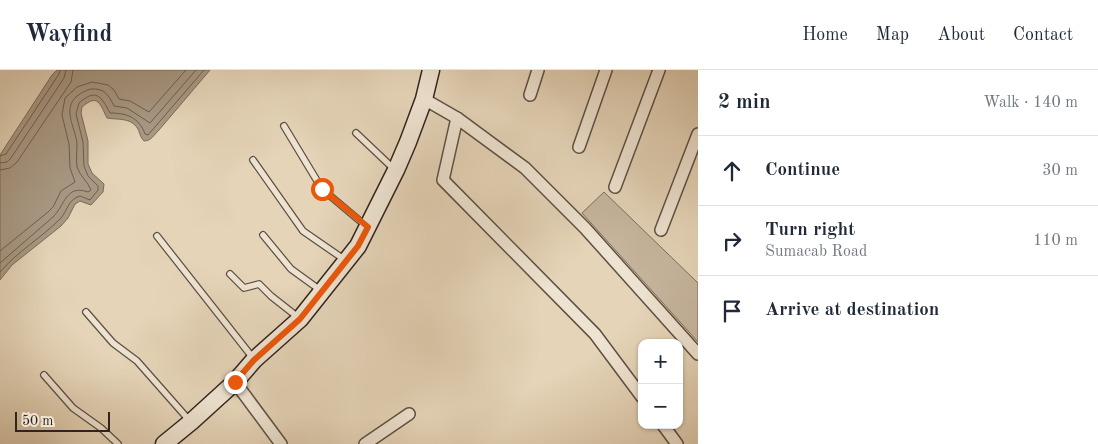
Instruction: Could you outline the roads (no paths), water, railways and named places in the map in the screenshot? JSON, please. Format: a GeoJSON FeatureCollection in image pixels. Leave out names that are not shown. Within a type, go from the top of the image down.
{"type":"FeatureCollection","features":[{"type":"Feature","properties":{"kind":"main road"},"geometry":{"type":"LineString","coordinates":[[164,444],[235,382],[254,360],[300,319],[358,246],[396,170],[424,99],[431,70]]}},
{"type":"Feature","properties":{"kind":"street"},"geometry":{"type":"LineString","coordinates":[[530,95],[538,70]]}},
{"type":"Feature","properties":{"kind":"street"},"geometry":{"type":"LineString","coordinates":[[579,147],[606,70]]}},
{"type":"Feature","properties":{"kind":"street"},"geometry":{"type":"LineString","coordinates":[[616,187],[660,70]]}},
{"type":"Feature","properties":{"kind":"street"},"geometry":{"type":"LineString","coordinates":[[424,99],[457,118],[525,168],[586,228],[698,354]]}},
{"type":"Feature","properties":{"kind":"street"},"geometry":{"type":"LineString","coordinates":[[457,118],[443,180],[595,334],[638,392]]}},
{"type":"Feature","properties":{"kind":"street"},"geometry":{"type":"LineString","coordinates":[[660,230],[698,134]]}},
{"type":"Feature","properties":{"kind":"street"},"geometry":{"type":"LineString","coordinates":[[235,382],[281,444]]}},
{"type":"Feature","properties":{"kind":"street"},"geometry":{"type":"LineString","coordinates":[[365,444],[409,414]]}},
{"type":"Feature","properties":{"kind":"street"},"geometry":{"type":"LineString","coordinates":[[666,429],[677,444]]}},
{"type":"Feature","properties":{"kind":"lane"},"geometry":{"type":"LineString","coordinates":[[284,126],[322,189],[368,227]]}},
{"type":"Feature","properties":{"kind":"lane"},"geometry":{"type":"LineString","coordinates":[[356,133],[396,170]]}},
{"type":"Feature","properties":{"kind":"lane"},"geometry":{"type":"LineString","coordinates":[[253,160],[303,231],[346,261]]}},
{"type":"Feature","properties":{"kind":"lane"},"geometry":{"type":"LineString","coordinates":[[263,235],[291,269],[322,292]]}},
{"type":"Feature","properties":{"kind":"lane"},"geometry":{"type":"LineString","coordinates":[[157,236],[254,360]]}},
{"type":"Feature","properties":{"kind":"lane"},"geometry":{"type":"LineString","coordinates":[[230,274],[244,288],[259,284],[300,319]]}},
{"type":"Feature","properties":{"kind":"lane"},"geometry":{"type":"LineString","coordinates":[[86,312],[113,343],[138,361],[191,422]]}},
{"type":"Feature","properties":{"kind":"lane"},"geometry":{"type":"LineString","coordinates":[[44,375],[73,408],[101,428],[118,444]]}},
{"type":"Feature","properties":{"kind":"water"},"geometry":{"type":"Polygon","coordinates":[[[57,70],[210,70],[154,136],[146,141],[143,140],[138,129],[132,123],[107,118],[98,102],[92,101],[82,107],[81,113],[88,141],[88,164],[92,173],[104,184],[103,192],[91,205],[80,201],[75,204],[68,218],[61,226],[12,265],[0,280],[0,155],[57,70]]]}}]}
